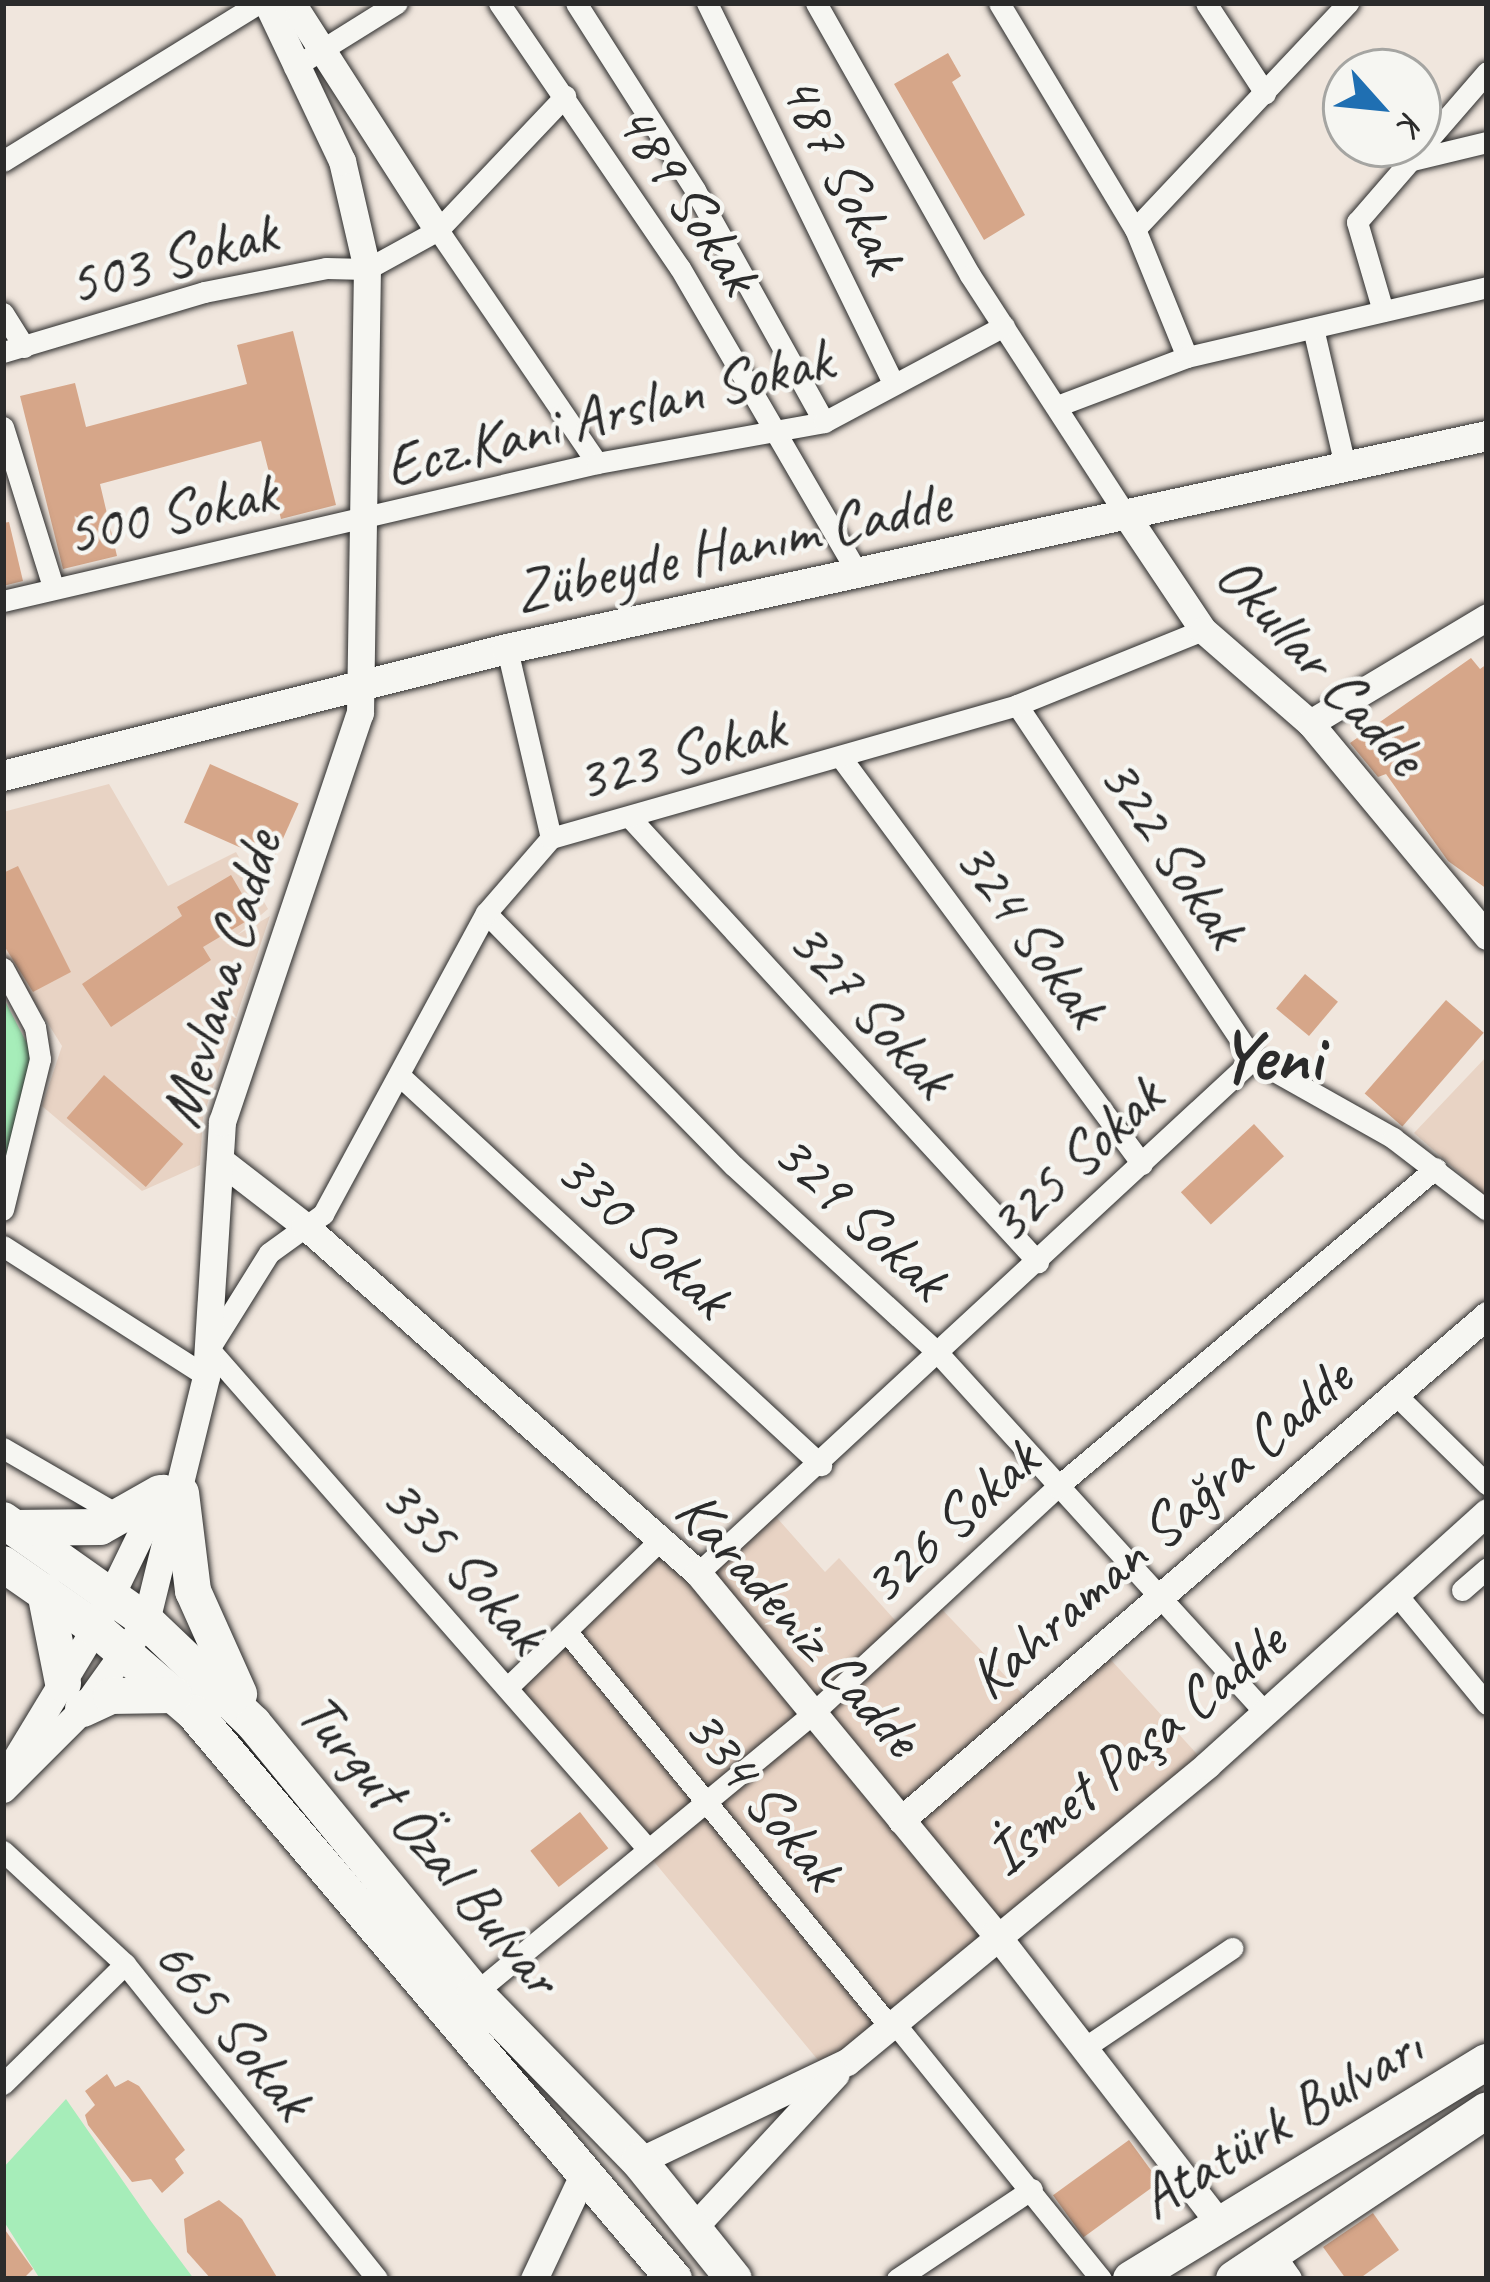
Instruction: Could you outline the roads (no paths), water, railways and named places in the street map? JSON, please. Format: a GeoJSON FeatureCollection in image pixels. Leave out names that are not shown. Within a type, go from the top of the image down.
{"type":"FeatureCollection","features":[{"type":"Feature","properties":{"kind":"highway"},"geometry":{"type":"LineString","coordinates":[[9,1524],[100,1527],[170,1493],[198,1608],[254,1724]]}},
{"type":"Feature","properties":{"kind":"highway","name":"Turgut Özal Bulvar"},"geometry":{"type":"LineString","coordinates":[[9,1524],[146,1622],[254,1724],[475,1993],[639,2161],[734,2279]]}},
{"type":"Feature","properties":{"kind":"highway","name":"Turgut Özal Bulvar"},"geometry":{"type":"LineString","coordinates":[[3,1564],[127,1653],[174,1695],[284,1812],[583,2175],[658,2274]]}},
{"type":"Feature","properties":{"kind":"highway"},"geometry":{"type":"LineString","coordinates":[[45,1592],[73,1696],[174,1695]]}},
{"type":"Feature","properties":{"kind":"highway","name":"Atatürk Bulvarı"},"geometry":{"type":"LineString","coordinates":[[1131,2279],[1222,2228],[1487,2062]]}},
{"type":"Feature","properties":{"kind":"highway","name":"Atatürk Bulvarı"},"geometry":{"type":"LineString","coordinates":[[1234,2279],[1280,2268],[1487,2110]]}},
{"type":"Feature","properties":{"kind":"main road","name":"Zübeyde Hanım Cadde"},"geometry":{"type":"LineString","coordinates":[[3,776],[507,650],[1487,436]]}},
{"type":"Feature","properties":{"kind":"street"},"geometry":{"type":"LineString","coordinates":[[3,160],[263,3],[438,230],[597,463]]}},
{"type":"Feature","properties":{"kind":"street"},"geometry":{"type":"LineString","coordinates":[[292,3],[305,58]]}},
{"type":"Feature","properties":{"kind":"street"},"geometry":{"type":"LineString","coordinates":[[305,58],[397,3]]}},
{"type":"Feature","properties":{"kind":"street","name":"489 Sokak"},"geometry":{"type":"LineString","coordinates":[[500,3],[565,96],[777,433],[859,575]]}},
{"type":"Feature","properties":{"kind":"street"},"geometry":{"type":"LineString","coordinates":[[576,3],[695,190],[824,422]]}},
{"type":"Feature","properties":{"kind":"street","name":"487 Sokak"},"geometry":{"type":"LineString","coordinates":[[707,3],[895,384]]}},
{"type":"Feature","properties":{"kind":"street"},"geometry":{"type":"LineString","coordinates":[[816,3],[1004,326],[1128,518]]}},
{"type":"Feature","properties":{"kind":"street"},"geometry":{"type":"LineString","coordinates":[[999,3],[1135,230],[1187,357]]}},
{"type":"Feature","properties":{"kind":"street"},"geometry":{"type":"LineString","coordinates":[[1206,3],[1265,93]]}},
{"type":"Feature","properties":{"kind":"street"},"geometry":{"type":"LineString","coordinates":[[1135,230],[1348,3]]}},
{"type":"Feature","properties":{"kind":"street","name":"Mevlana Cadde"},"geometry":{"type":"LineString","coordinates":[[73,1696],[95,1628],[170,1493],[187,1449],[208,1362],[222,1122],[363,687],[360,522],[368,269],[342,161],[305,58]]}},
{"type":"Feature","properties":{"kind":"street"},"geometry":{"type":"LineString","coordinates":[[1442,124],[1487,72]]}},
{"type":"Feature","properties":{"kind":"street"},"geometry":{"type":"LineString","coordinates":[[368,269],[438,230],[565,96]]}},
{"type":"Feature","properties":{"kind":"street"},"geometry":{"type":"LineString","coordinates":[[1442,153],[1487,142]]}},
{"type":"Feature","properties":{"kind":"street"},"geometry":{"type":"LineString","coordinates":[[1383,311],[1357,223],[1404,168]]}},
{"type":"Feature","properties":{"kind":"street","name":"503 Sokak"},"geometry":{"type":"LineString","coordinates":[[14,350],[204,292],[326,268],[368,269]]}},
{"type":"Feature","properties":{"kind":"street"},"geometry":{"type":"LineString","coordinates":[[1058,406],[1187,357],[1487,287]]}},
{"type":"Feature","properties":{"kind":"street"},"geometry":{"type":"LineString","coordinates":[[3,313],[14,350]]}},
{"type":"Feature","properties":{"kind":"street","name":"Ecz.Kani Arslan Sokak"},"geometry":{"type":"LineString","coordinates":[[360,522],[597,463],[824,422],[1004,326]]}},
{"type":"Feature","properties":{"kind":"street"},"geometry":{"type":"LineString","coordinates":[[1313,328],[1346,466]]}},
{"type":"Feature","properties":{"kind":"street"},"geometry":{"type":"LineString","coordinates":[[3,427],[53,586]]}},
{"type":"Feature","properties":{"kind":"street","name":"Okullar Cadde"},"geometry":{"type":"LineString","coordinates":[[1128,518],[1203,630],[1310,723],[1487,936]]}},
{"type":"Feature","properties":{"kind":"street","name":"500 Sokak"},"geometry":{"type":"LineString","coordinates":[[3,601],[53,586],[360,522]]}},
{"type":"Feature","properties":{"kind":"street"},"geometry":{"type":"LineString","coordinates":[[1310,723],[1487,617]]}},
{"type":"Feature","properties":{"kind":"street","name":"323 Sokak"},"geometry":{"type":"LineString","coordinates":[[208,1362],[268,1253],[322,1214],[486,914],[551,838],[633,820],[1017,705],[1203,630]]}},
{"type":"Feature","properties":{"kind":"street"},"geometry":{"type":"LineString","coordinates":[[507,650],[551,838]]}},
{"type":"Feature","properties":{"kind":"street","name":"322 Sokak"},"geometry":{"type":"LineString","coordinates":[[1017,705],[1253,1059],[1436,1168],[1487,1210]]}},
{"type":"Feature","properties":{"kind":"street","name":"324 Sokak"},"geometry":{"type":"LineString","coordinates":[[842,759],[1142,1164]]}},
{"type":"Feature","properties":{"kind":"street","name":"327 Sokak"},"geometry":{"type":"LineString","coordinates":[[633,820],[1037,1262]]}},
{"type":"Feature","properties":{"kind":"street","name":"329 Sokak"},"geometry":{"type":"LineString","coordinates":[[486,914],[734,1166],[937,1352],[1266,1714]]}},
{"type":"Feature","properties":{"kind":"street"},"geometry":{"type":"LineString","coordinates":[[3,968],[40,1046],[3,1210]]}},
{"type":"Feature","properties":{"kind":"street","name":"325 Sokak"},"geometry":{"type":"LineString","coordinates":[[698,1574],[821,1466],[1253,1059]]}},
{"type":"Feature","properties":{"kind":"street","name":"330 Sokak"},"geometry":{"type":"LineString","coordinates":[[399,1076],[821,1466]]}},
{"type":"Feature","properties":{"kind":"street","name":"Karadeniz Cadde"},"geometry":{"type":"LineString","coordinates":[[221,1161],[305,1226],[698,1574],[995,1933],[1222,2228]]}},
{"type":"Feature","properties":{"kind":"street","name":"326 Sokak"},"geometry":{"type":"LineString","coordinates":[[475,1993],[813,1713],[1058,1487],[1436,1168]]}},
{"type":"Feature","properties":{"kind":"street","name":"335 Sokak"},"geometry":{"type":"LineString","coordinates":[[3,1246],[208,1362],[509,1686],[647,1848]]}},
{"type":"Feature","properties":{"kind":"street","name":"Kahraman Sağra Cadde"},"geometry":{"type":"LineString","coordinates":[[901,1820],[1487,1315]]}},
{"type":"Feature","properties":{"kind":"street"},"geometry":{"type":"LineString","coordinates":[[1397,1396],[1487,1484]]}},
{"type":"Feature","properties":{"kind":"street"},"geometry":{"type":"LineString","coordinates":[[3,1448],[124,1518]]}},
{"type":"Feature","properties":{"kind":"street","name":"Mevlana Cadde"},"geometry":{"type":"LineString","coordinates":[[73,1696],[127,1653],[146,1622],[170,1493]]}},
{"type":"Feature","properties":{"kind":"street","name":"İsmet Paşa Cadde"},"geometry":{"type":"LineString","coordinates":[[695,2226],[889,2022],[1266,1714],[1487,1512]]}},
{"type":"Feature","properties":{"kind":"street"},"geometry":{"type":"LineString","coordinates":[[509,1686],[660,1540]]}},
{"type":"Feature","properties":{"kind":"street"},"geometry":{"type":"LineString","coordinates":[[1462,1591],[1487,1568]]}},
{"type":"Feature","properties":{"kind":"street"},"geometry":{"type":"LineString","coordinates":[[1397,1595],[1487,1704]]}},
{"type":"Feature","properties":{"kind":"street","name":"334 Sokak"},"geometry":{"type":"LineString","coordinates":[[567,1632],[1031,2189],[1100,2279]]}},
{"type":"Feature","properties":{"kind":"street"},"geometry":{"type":"LineString","coordinates":[[6,1771],[73,1696]]}},
{"type":"Feature","properties":{"kind":"street","name":"665 Sokak"},"geometry":{"type":"LineString","coordinates":[[3,1851],[125,1964],[376,2279]]}},
{"type":"Feature","properties":{"kind":"street"},"geometry":{"type":"LineString","coordinates":[[1084,2048],[1232,1948]]}},
{"type":"Feature","properties":{"kind":"street"},"geometry":{"type":"LineString","coordinates":[[3,2084],[125,1964]]}},
{"type":"Feature","properties":{"kind":"street","name":"İsmet Paşa Cadde"},"geometry":{"type":"LineString","coordinates":[[639,2161],[848,2062]]}},
{"type":"Feature","properties":{"kind":"street"},"geometry":{"type":"LineString","coordinates":[[534,2279],[583,2175]]}},
{"type":"Feature","properties":{"kind":"street"},"geometry":{"type":"LineString","coordinates":[[896,2279],[1031,2189]]}},
{"type":"Feature","properties":{"kind":"district","name":"Yeni"},"geometry":{"type":"Point","coordinates":[1270,1057]}}]}
